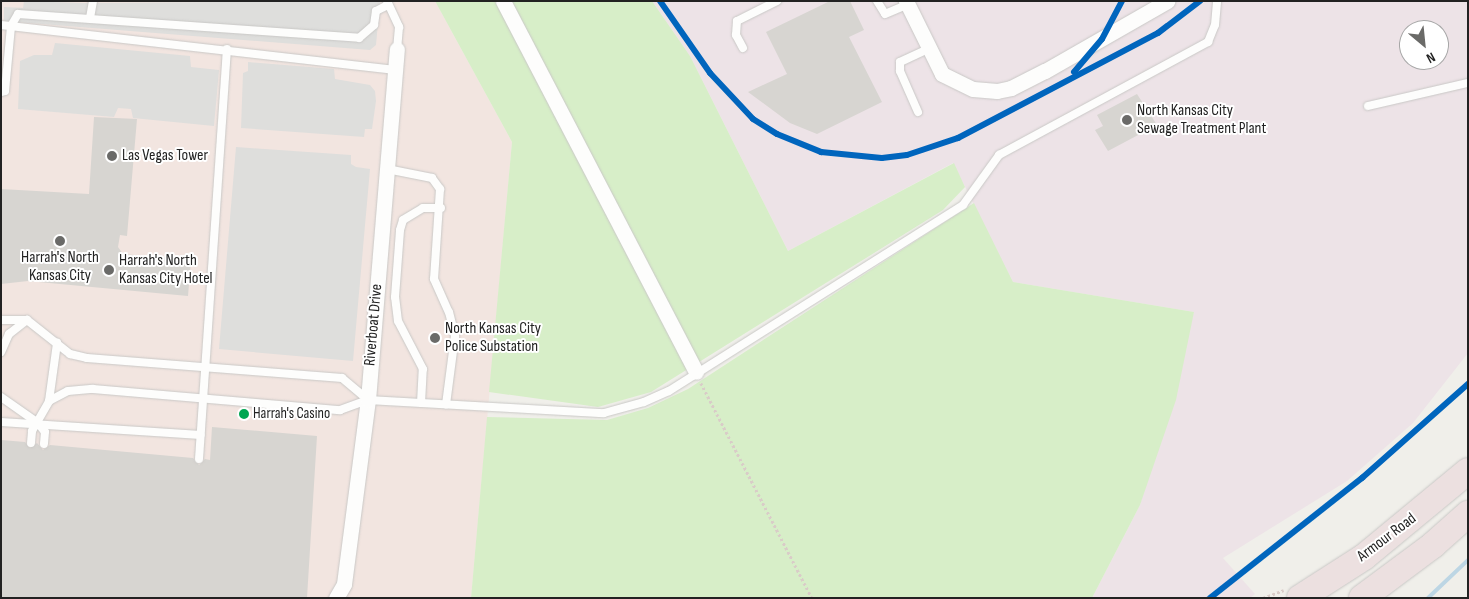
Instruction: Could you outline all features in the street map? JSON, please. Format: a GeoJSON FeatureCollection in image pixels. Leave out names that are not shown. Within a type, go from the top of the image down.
{"type":"FeatureCollection","features":[{"type":"Feature","properties":{"kind":"highway","name":"Armour Road"},"geometry":{"type":"LineString","coordinates":[[1300,598],[1364,557],[1468,471]]}},
{"type":"Feature","properties":{"kind":"highway","name":"Armour Road"},"geometry":{"type":"LineString","coordinates":[[1362,598],[1433,545],[1468,514]]}},
{"type":"Feature","properties":{"kind":"street"},"geometry":{"type":"LineString","coordinates":[[503,1],[696,372]]}},
{"type":"Feature","properties":{"kind":"street"},"geometry":{"type":"LineString","coordinates":[[907,3],[942,74],[957,83],[983,91],[1011,88],[1167,1]]}},
{"type":"Feature","properties":{"kind":"street","name":"Riverboat Drive"},"geometry":{"type":"LineString","coordinates":[[336,598],[344,584],[368,400],[397,49]]}},
{"type":"Feature","properties":{"kind":"lane"},"geometry":{"type":"LineString","coordinates":[[90,18],[93,1]]}},
{"type":"Feature","properties":{"kind":"lane"},"geometry":{"type":"LineString","coordinates":[[743,48],[736,35],[738,21],[777,1]]}},
{"type":"Feature","properties":{"kind":"lane"},"geometry":{"type":"LineString","coordinates":[[877,1],[885,14],[907,3]]}},
{"type":"Feature","properties":{"kind":"lane"},"geometry":{"type":"LineString","coordinates":[[49,401],[68,391],[93,389],[340,410],[368,400],[604,413],[669,392],[696,372],[962,205],[999,155],[1208,42],[1215,26],[1217,1]]}},
{"type":"Feature","properties":{"kind":"lane"},"geometry":{"type":"LineString","coordinates":[[1,92],[5,91],[11,26],[18,14],[358,38],[374,25],[376,11],[388,3],[399,27],[397,49]]}},
{"type":"Feature","properties":{"kind":"lane"},"geometry":{"type":"LineString","coordinates":[[1,25],[395,70]]}},
{"type":"Feature","properties":{"kind":"lane"},"geometry":{"type":"LineString","coordinates":[[918,112],[900,71],[900,62],[930,48]]}},
{"type":"Feature","properties":{"kind":"lane"},"geometry":{"type":"LineString","coordinates":[[199,459],[227,50]]}},
{"type":"Feature","properties":{"kind":"lane"},"geometry":{"type":"LineString","coordinates":[[1368,106],[1468,83]]}},
{"type":"Feature","properties":{"kind":"lane"},"geometry":{"type":"LineString","coordinates":[[387,169],[432,178],[440,189],[441,208],[434,279],[450,312],[455,336],[446,404]]}},
{"type":"Feature","properties":{"kind":"lane"},"geometry":{"type":"LineString","coordinates":[[421,403],[423,369],[398,322],[395,297],[400,230],[403,220],[424,208],[441,208]]}},
{"type":"Feature","properties":{"kind":"lane"},"geometry":{"type":"LineString","coordinates":[[1,320],[27,320],[70,354],[87,358],[342,378],[368,400]]}},
{"type":"Feature","properties":{"kind":"lane"},"geometry":{"type":"LineString","coordinates":[[1,352],[10,334],[27,320]]}},
{"type":"Feature","properties":{"kind":"lane"},"geometry":{"type":"LineString","coordinates":[[31,443],[32,431],[49,401],[57,343]]}},
{"type":"Feature","properties":{"kind":"lane"},"geometry":{"type":"LineString","coordinates":[[1,398],[38,423],[45,432],[44,444]]}},
{"type":"Feature","properties":{"kind":"lane"},"geometry":{"type":"LineString","coordinates":[[1,422],[200,435]]}},
{"type":"Feature","properties":{"kind":"path"},"geometry":{"type":"LineString","coordinates":[[696,372],[812,598]]}},
{"type":"Feature","properties":{"kind":"shaded area"},"geometry":{"type":"Polygon","coordinates":[[[1,1],[435,1],[512,142],[471,598],[1,598],[1,1]]]}},
{"type":"Feature","properties":{"kind":"shaded area"},"geometry":{"type":"Polygon","coordinates":[[[24,1],[83,3],[380,1],[376,45],[370,50],[4,21],[4,7],[23,8],[24,1]]]}},
{"type":"Feature","properties":{"kind":"shaded area"},"geometry":{"type":"Polygon","coordinates":[[[652,1],[1468,1],[1468,353],[1413,423],[1347,481],[1223,558],[1255,594],[1250,598],[1092,598],[1140,505],[1194,312],[1013,282],[953,163],[788,251],[690,56],[652,1]]]}},
{"type":"Feature","properties":{"kind":"shaded area"},"geometry":{"type":"Polygon","coordinates":[[[55,43],[190,56],[191,67],[219,70],[214,126],[133,118],[131,109],[118,108],[114,117],[18,109],[20,61],[34,55],[52,55],[55,43]]]}},
{"type":"Feature","properties":{"kind":"shaded area"},"geometry":{"type":"Polygon","coordinates":[[[248,62],[334,69],[335,79],[370,85],[375,91],[376,101],[372,129],[365,129],[364,137],[241,128],[243,73],[248,71],[248,62]]]}},
{"type":"Feature","properties":{"kind":"shaded area"},"geometry":{"type":"Polygon","coordinates":[[[236,147],[351,155],[351,164],[356,167],[370,169],[353,361],[219,349],[236,147]]]}},
{"type":"Feature","properties":{"kind":"green space"},"geometry":{"type":"Polygon","coordinates":[[[435,1],[652,1],[690,56],[788,251],[954,163],[965,187],[943,210],[651,392],[598,407],[489,392],[512,142],[435,1]]]}},
{"type":"Feature","properties":{"kind":"green space"},"geometry":{"type":"Polygon","coordinates":[[[974,203],[1013,282],[1194,312],[1176,400],[1140,505],[1092,598],[471,598],[487,417],[607,420],[648,408],[688,389],[974,203]]]}},
{"type":"Feature","properties":{"kind":"building"},"geometry":{"type":"Polygon","coordinates":[[[830,1],[850,1],[864,30],[849,37],[882,102],[817,134],[790,123],[748,92],[787,74],[766,32],[830,1]]]}},
{"type":"Feature","properties":{"kind":"building","name":"North Kansas City Sewage Treatment Plant"},"geometry":{"type":"Polygon","coordinates":[[[1137,94],[1157,125],[1108,151],[1095,130],[1103,126],[1097,115],[1137,94]]]}},
{"type":"Feature","properties":{"kind":"building"},"geometry":{"type":"Polygon","coordinates":[[[94,117],[137,119],[127,236],[120,235],[118,247],[123,254],[191,260],[188,296],[28,281],[1,284],[1,189],[89,194],[94,117]]]}},
{"type":"Feature","properties":{"kind":"building"},"geometry":{"type":"Polygon","coordinates":[[[212,427],[317,436],[307,598],[1,598],[1,440],[25,442],[30,448],[37,443],[43,450],[50,445],[193,458],[199,465],[205,459],[210,460],[212,427]]]}},
{"type":"Feature","properties":{"kind":"waterway"},"geometry":{"type":"LineString","coordinates":[[1428,598],[1468,560]]}},
{"type":"Feature","properties":{"kind":"transit line"},"geometry":{"type":"LineString","coordinates":[[660,1],[710,73],[753,119],[777,134],[821,152],[882,158],[907,155],[958,138],[1158,33],[1200,1]]}},
{"type":"Feature","properties":{"kind":"transit line"},"geometry":{"type":"LineString","coordinates":[[1074,72],[1102,39],[1122,1]]}},
{"type":"Feature","properties":{"kind":"transit line"},"geometry":{"type":"LineString","coordinates":[[1210,598],[1362,478],[1468,384]]}},
{"type":"Feature","properties":{"kind":"place","name":"North Kansas City Sewage Treatment Plant"},"geometry":{"type":"Point","coordinates":[1127,120]}},
{"type":"Feature","properties":{"kind":"place","name":"Las Vegas Tower"},"geometry":{"type":"Point","coordinates":[112,156]}},
{"type":"Feature","properties":{"kind":"place","name":"Harrah's North Kansas City"},"geometry":{"type":"Point","coordinates":[60,241]}},
{"type":"Feature","properties":{"kind":"place","name":"Harrah's North Kansas City Hotel"},"geometry":{"type":"Point","coordinates":[109,270]}},
{"type":"Feature","properties":{"kind":"place","name":"North Kansas City Police Substation"},"geometry":{"type":"Point","coordinates":[435,338]}},
{"type":"Feature","properties":{"kind":"place","name":"Harrah's Casino"},"geometry":{"type":"Point","coordinates":[244,414]}}]}
